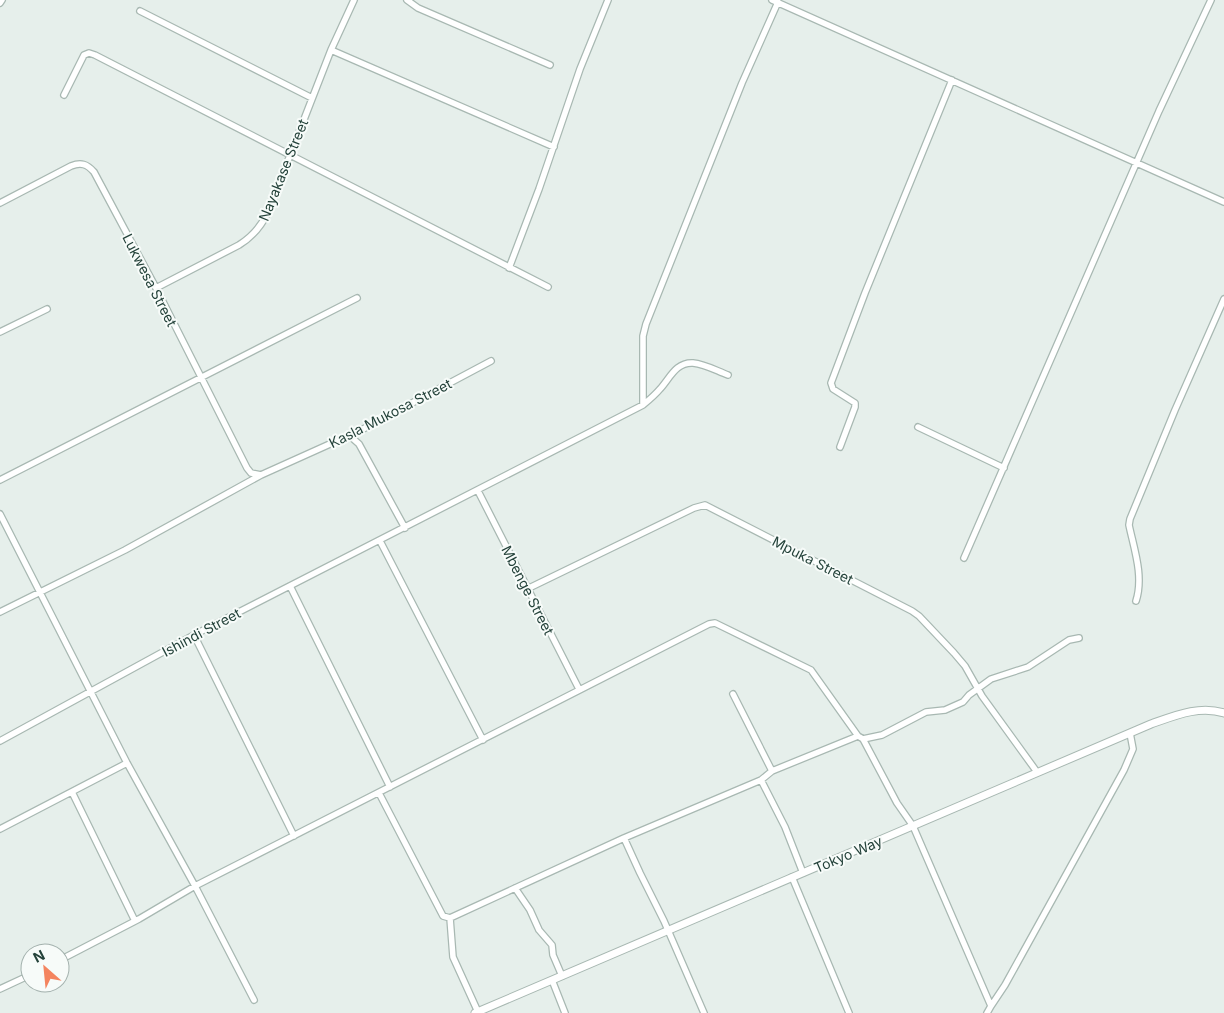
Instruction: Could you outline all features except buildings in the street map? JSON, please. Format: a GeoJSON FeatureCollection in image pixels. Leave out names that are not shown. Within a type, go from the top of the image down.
{"type":"FeatureCollection","features":[{"type":"Feature","properties":{"kind":"street","name":"Nayakase Street"},"geometry":{"type":"LineString","coordinates":[[156,288],[250,238],[264,220],[312,98],[354,0]]}},
{"type":"Feature","properties":{"kind":"street"},"geometry":{"type":"LineString","coordinates":[[407,0],[418,8],[445,18],[550,65]]}},
{"type":"Feature","properties":{"kind":"street"},"geometry":{"type":"LineString","coordinates":[[509,268],[554,147],[580,69],[608,0]]}},
{"type":"Feature","properties":{"kind":"street"},"geometry":{"type":"LineString","coordinates":[[964,558],[1159,111],[1211,0]]}},
{"type":"Feature","properties":{"kind":"street"},"geometry":{"type":"LineString","coordinates":[[643,405],[643,336],[646,324],[775,1],[1224,202]]}},
{"type":"Feature","properties":{"kind":"street"},"geometry":{"type":"LineString","coordinates":[[140,10],[312,98]]}},
{"type":"Feature","properties":{"kind":"street"},"geometry":{"type":"LineString","coordinates":[[332,50],[554,147]]}},
{"type":"Feature","properties":{"kind":"street"},"geometry":{"type":"LineString","coordinates":[[64,95],[84,55],[89,53],[291,154],[548,287]]}},
{"type":"Feature","properties":{"kind":"street"},"geometry":{"type":"LineString","coordinates":[[840,447],[855,403],[834,389],[831,383],[865,293],[952,80]]}},
{"type":"Feature","properties":{"kind":"street","name":"Lukwesa Street"},"geometry":{"type":"LineString","coordinates":[[0,203],[71,166],[84,164],[90,167],[156,288],[247,468],[251,473],[261,475]]}},
{"type":"Feature","properties":{"kind":"street"},"geometry":{"type":"LineString","coordinates":[[0,480],[357,298]]}},
{"type":"Feature","properties":{"kind":"street"},"geometry":{"type":"LineString","coordinates":[[1136,601],[1139,574],[1129,525],[1131,514],[1224,299]]}},
{"type":"Feature","properties":{"kind":"street"},"geometry":{"type":"LineString","coordinates":[[0,332],[47,309]]}},
{"type":"Feature","properties":{"kind":"street","name":"Kasla Mukosa Street"},"geometry":{"type":"LineString","coordinates":[[0,612],[125,550],[261,475],[340,438],[350,436],[492,361]]}},
{"type":"Feature","properties":{"kind":"street","name":"Ishindi Street"},"geometry":{"type":"LineString","coordinates":[[0,742],[194,635],[643,405],[661,388],[676,368],[684,364],[693,363],[728,375]]}},
{"type":"Feature","properties":{"kind":"street"},"geometry":{"type":"LineString","coordinates":[[918,427],[1004,468]]}},
{"type":"Feature","properties":{"kind":"street"},"geometry":{"type":"LineString","coordinates":[[350,436],[360,444],[405,528]]}},
{"type":"Feature","properties":{"kind":"street","name":"Mbenge Street"},"geometry":{"type":"LineString","coordinates":[[478,491],[579,690]]}},
{"type":"Feature","properties":{"kind":"street","name":"Mpuka Street"},"geometry":{"type":"LineString","coordinates":[[527,589],[694,508],[705,505],[912,611],[935,631],[965,666],[977,689],[1038,772]]}},
{"type":"Feature","properties":{"kind":"street"},"geometry":{"type":"LineString","coordinates":[[0,514],[127,763],[195,886],[254,1000]]}},
{"type":"Feature","properties":{"kind":"street"},"geometry":{"type":"LineString","coordinates":[[380,541],[483,740]]}},
{"type":"Feature","properties":{"kind":"street"},"geometry":{"type":"LineString","coordinates":[[290,586],[390,787]]}},
{"type":"Feature","properties":{"kind":"street"},"geometry":{"type":"LineString","coordinates":[[70,955],[135,921],[195,886],[708,624],[715,623],[811,670],[860,738],[913,826],[991,1006]]}},
{"type":"Feature","properties":{"kind":"street"},"geometry":{"type":"LineString","coordinates":[[194,635],[294,836]]}},
{"type":"Feature","properties":{"kind":"street"},"geometry":{"type":"LineString","coordinates":[[378,793],[443,916],[450,918],[624,838],[761,780],[772,771],[860,738],[882,735],[926,712],[945,710],[963,702],[969,695],[996,677],[1028,667],[1069,640],[1079,638]]}},
{"type":"Feature","properties":{"kind":"street"},"geometry":{"type":"LineString","coordinates":[[733,694],[772,771]]}},
{"type":"Feature","properties":{"kind":"street","name":"Tokyo Way"},"geometry":{"type":"LineString","coordinates":[[477,1012],[1130,733],[1188,711],[1202,710],[1224,713]]}},
{"type":"Feature","properties":{"kind":"street"},"geometry":{"type":"LineString","coordinates":[[987,1013],[1005,985],[1124,770],[1133,750],[1130,733]]}},
{"type":"Feature","properties":{"kind":"street"},"geometry":{"type":"LineString","coordinates":[[0,829],[127,763]]}},
{"type":"Feature","properties":{"kind":"street"},"geometry":{"type":"LineString","coordinates":[[761,780],[785,827],[802,873]]}},
{"type":"Feature","properties":{"kind":"street"},"geometry":{"type":"LineString","coordinates":[[72,792],[135,921]]}},
{"type":"Feature","properties":{"kind":"street"},"geometry":{"type":"LineString","coordinates":[[624,838],[704,1013]]}},
{"type":"Feature","properties":{"kind":"street"},"geometry":{"type":"LineString","coordinates":[[792,877],[849,1013]]}},
{"type":"Feature","properties":{"kind":"street"},"geometry":{"type":"LineString","coordinates":[[515,888],[530,910],[539,930],[552,945],[553,955],[562,976]]}},
{"type":"Feature","properties":{"kind":"street"},"geometry":{"type":"LineString","coordinates":[[450,918],[453,957],[477,1012]]}},
{"type":"Feature","properties":{"kind":"street"},"geometry":{"type":"LineString","coordinates":[[0,989],[20,980]]}},
{"type":"Feature","properties":{"kind":"street"},"geometry":{"type":"LineString","coordinates":[[552,980],[565,1013]]}}]}
